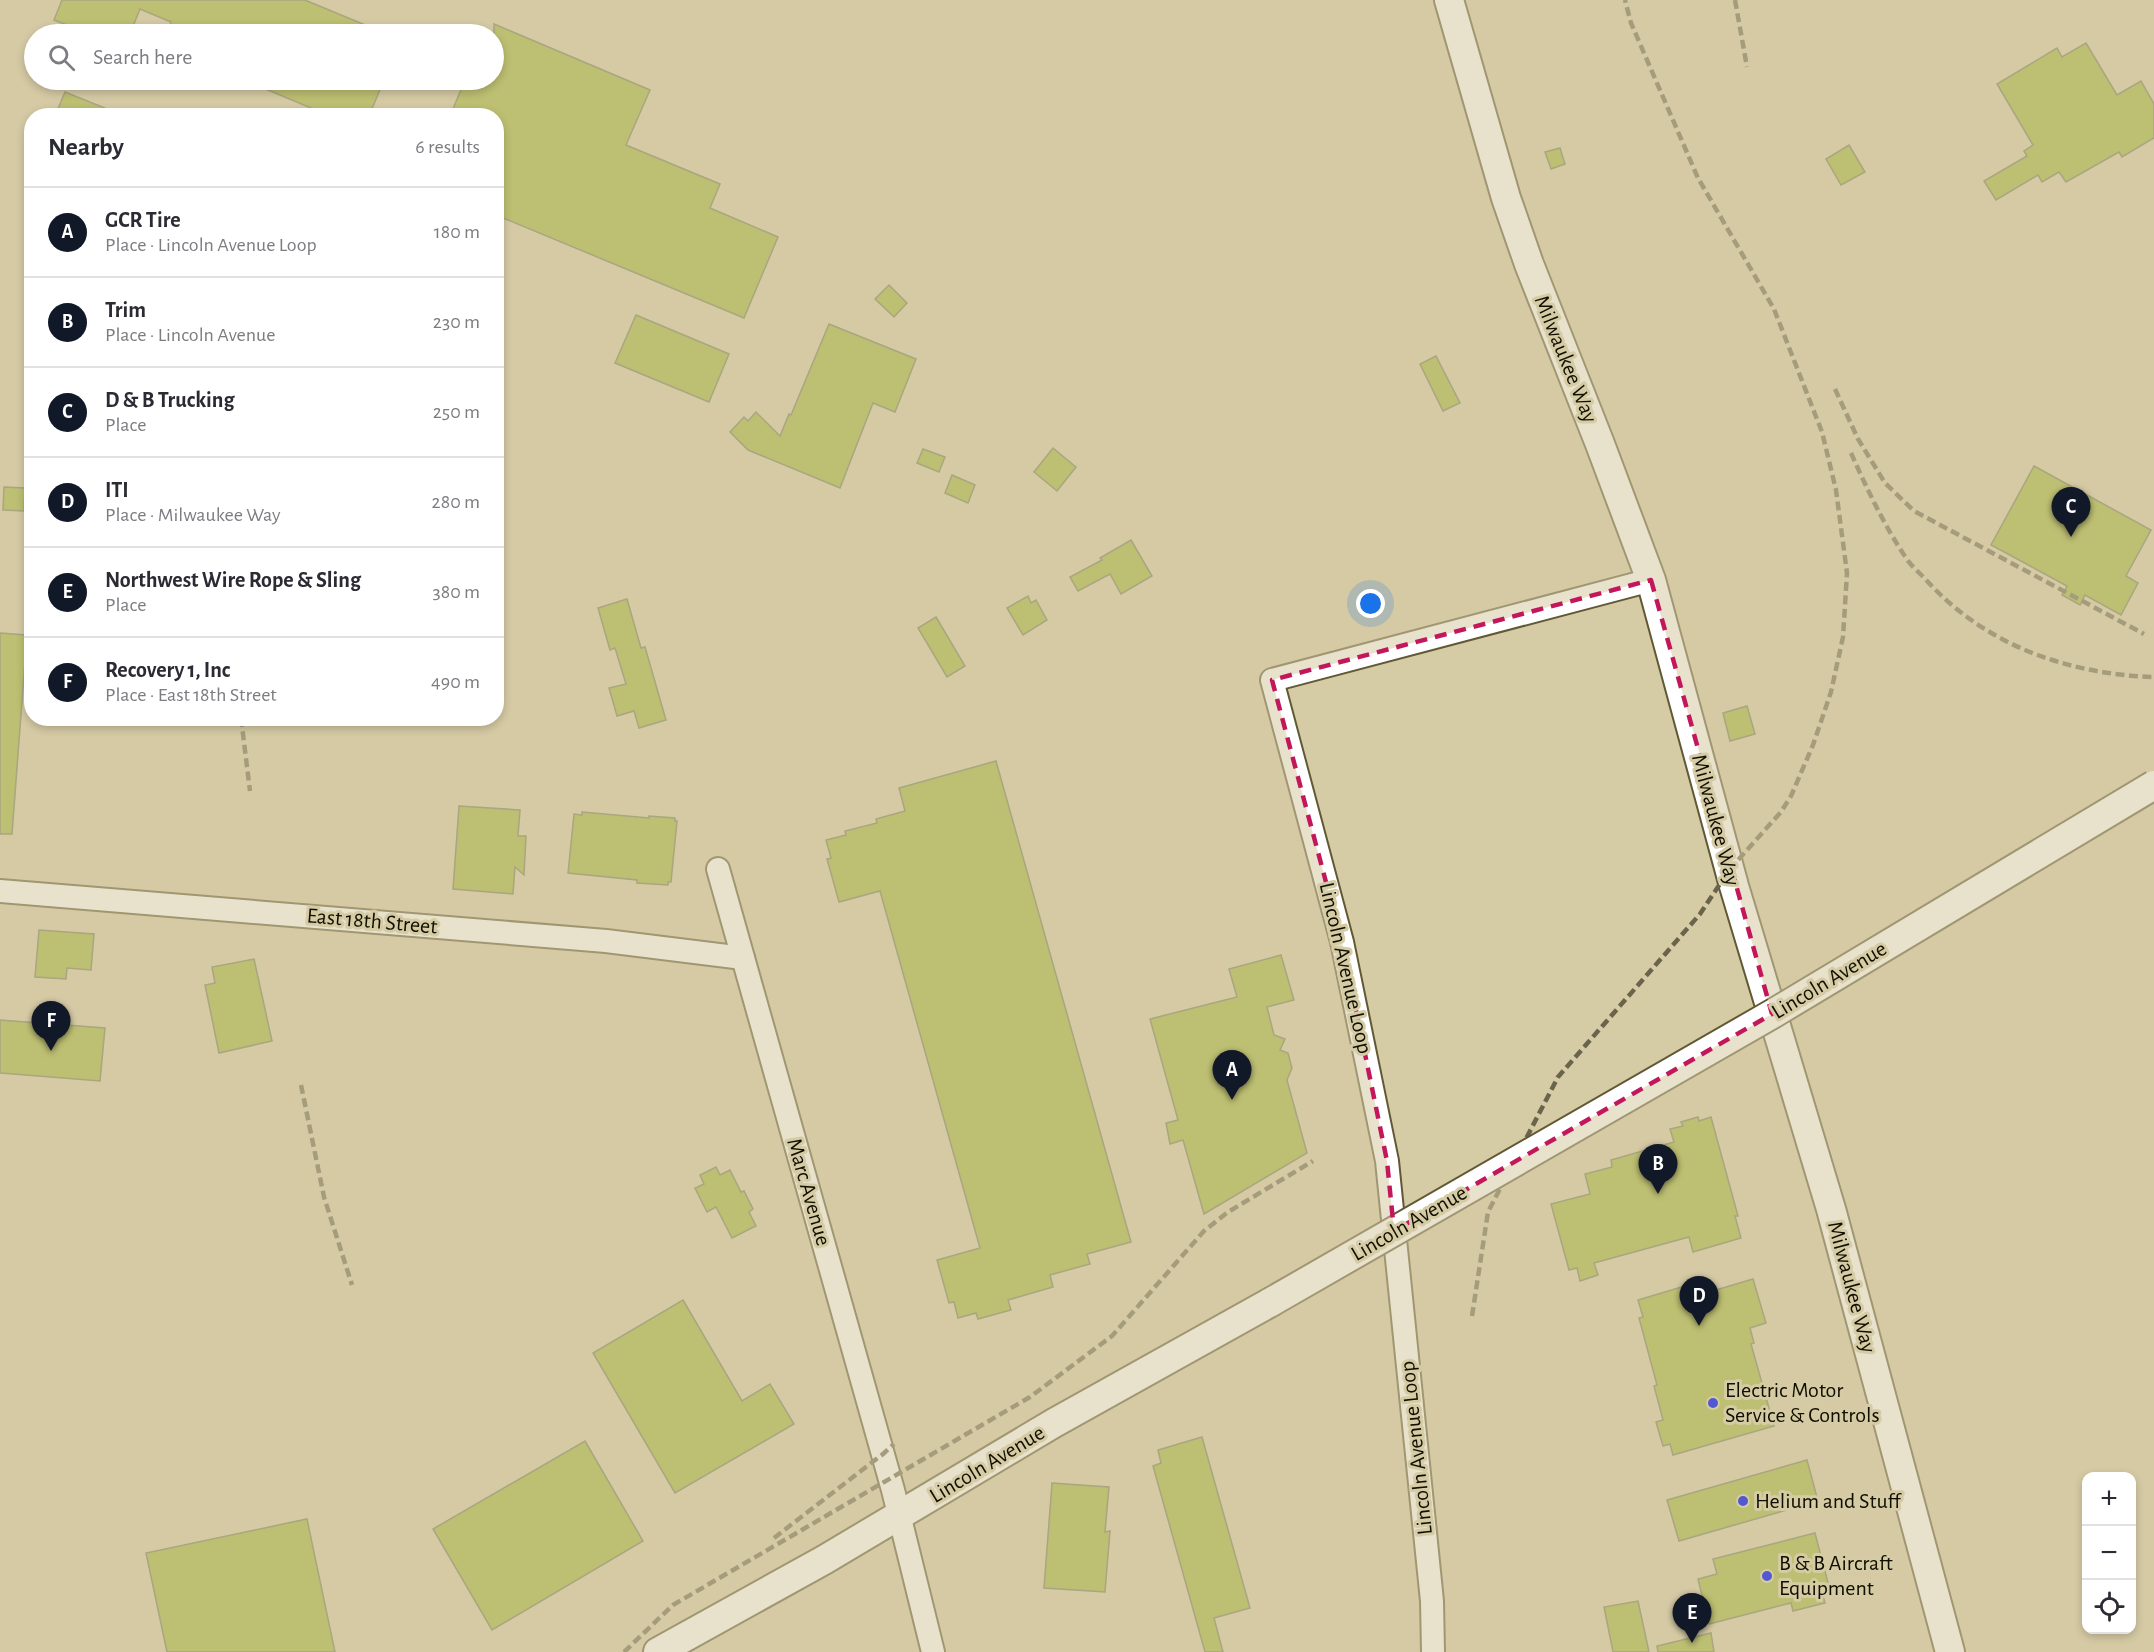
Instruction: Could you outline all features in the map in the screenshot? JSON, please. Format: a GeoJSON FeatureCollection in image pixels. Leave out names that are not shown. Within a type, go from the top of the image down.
{"type":"FeatureCollection","features":[{"type":"Feature","properties":{"kind":"street","name":"Milwaukee Way"},"geometry":{"type":"LineString","coordinates":[[1449,0],[1506,198],[1529,264],[1651,580],[1734,886],[1831,1209],[1950,1652]]}},
{"type":"Feature","properties":{"kind":"street","name":"Lincoln Avenue Loop"},"geometry":{"type":"LineString","coordinates":[[1433,1652],[1432,1601],[1387,1161],[1342,942],[1272,680],[1651,580]]}},
{"type":"Feature","properties":{"kind":"street","name":"Lincoln Avenue"},"geometry":{"type":"LineString","coordinates":[[658,1652],[814,1566],[1054,1423],[1271,1302],[1774,1013],[2154,785]]}},
{"type":"Feature","properties":{"kind":"street","name":"Marc Avenue"},"geometry":{"type":"LineString","coordinates":[[718,869],[900,1515]]}},
{"type":"Feature","properties":{"kind":"street","name":"East 18th Street"},"geometry":{"type":"LineString","coordinates":[[0,891],[606,941],[743,958]]}},
{"type":"Feature","properties":{"kind":"street"},"geometry":{"type":"LineString","coordinates":[[900,1515],[933,1652]]}},
{"type":"Feature","properties":{"kind":"highlighted area"},"geometry":{"type":"Polygon","coordinates":[[[1651,580],[1772,1014],[1394,1231],[1387,1161],[1342,942],[1272,680],[1651,580]]]}},
{"type":"Feature","properties":{"kind":"building"},"geometry":{"type":"Polygon","coordinates":[[[62,0],[305,0],[363,24],[170,24],[171,22],[140,9],[134,24],[64,24],[54,20],[62,0]]]}},
{"type":"Feature","properties":{"kind":"building"},"geometry":{"type":"Polygon","coordinates":[[[504,28],[650,90],[626,145],[720,184],[710,208],[778,237],[744,318],[504,218],[504,108],[453,108],[461,90],[504,90],[504,28]]]}},
{"type":"Feature","properties":{"kind":"building"},"geometry":{"type":"Polygon","coordinates":[[[2086,43],[2117,95],[2141,81],[2154,104],[2154,138],[2122,157],[2119,152],[2066,182],[2059,172],[2042,182],[2038,175],[1996,200],[1984,181],[2027,156],[2024,151],[2033,145],[1997,84],[2057,48],[2062,57],[2086,43]]]}},
{"type":"Feature","properties":{"kind":"building"},"geometry":{"type":"Polygon","coordinates":[[[268,90],[380,90],[372,108],[311,108],[268,90]]]}},
{"type":"Feature","properties":{"kind":"building"},"geometry":{"type":"Polygon","coordinates":[[[65,92],[105,108],[58,108],[65,92]]]}},
{"type":"Feature","properties":{"kind":"building"},"geometry":{"type":"Polygon","coordinates":[[[1849,145],[1865,172],[1841,185],[1826,159],[1849,145]]]}},
{"type":"Feature","properties":{"kind":"building"},"geometry":{"type":"Polygon","coordinates":[[[1560,148],[1565,164],[1551,169],[1545,152],[1560,148]]]}},
{"type":"Feature","properties":{"kind":"building"},"geometry":{"type":"Polygon","coordinates":[[[889,285],[907,303],[894,317],[875,299],[889,285]]]}},
{"type":"Feature","properties":{"kind":"building"},"geometry":{"type":"Polygon","coordinates":[[[636,315],[729,354],[709,402],[615,363],[636,315]]]}},
{"type":"Feature","properties":{"kind":"building"},"geometry":{"type":"Polygon","coordinates":[[[829,324],[916,359],[895,412],[873,403],[840,488],[748,450],[730,432],[744,417],[748,421],[756,412],[780,436],[829,324]]]}},
{"type":"Feature","properties":{"kind":"building"},"geometry":{"type":"Polygon","coordinates":[[[1436,356],[1460,403],[1443,411],[1420,364],[1436,356]]]}},
{"type":"Feature","properties":{"kind":"building"},"geometry":{"type":"Polygon","coordinates":[[[1053,448],[1076,467],[1057,491],[1034,472],[1053,448]]]}},
{"type":"Feature","properties":{"kind":"building"},"geometry":{"type":"Polygon","coordinates":[[[923,449],[945,457],[939,472],[917,463],[923,449]]]}},
{"type":"Feature","properties":{"kind":"building"},"geometry":{"type":"Polygon","coordinates":[[[2034,466],[2151,530],[2126,576],[2138,583],[2121,615],[2085,595],[2080,605],[2062,595],[2067,586],[1991,545],[2034,466]]]}},
{"type":"Feature","properties":{"kind":"building"},"geometry":{"type":"Polygon","coordinates":[[[952,475],[975,485],[968,503],[945,493],[952,475]]]}},
{"type":"Feature","properties":{"kind":"building"},"geometry":{"type":"Polygon","coordinates":[[[4,487],[24,488],[24,511],[3,510],[4,487]]]}},
{"type":"Feature","properties":{"kind":"building"},"geometry":{"type":"Polygon","coordinates":[[[1131,540],[1152,576],[1121,594],[1110,574],[1078,591],[1070,577],[1102,560],[1100,558],[1131,540]]]}},
{"type":"Feature","properties":{"kind":"building"},"geometry":{"type":"Polygon","coordinates":[[[1028,596],[1031,603],[1036,600],[1047,620],[1023,635],[1007,608],[1028,596]]]}},
{"type":"Feature","properties":{"kind":"building"},"geometry":{"type":"Polygon","coordinates":[[[627,599],[641,648],[645,647],[666,720],[639,728],[634,711],[617,716],[609,688],[626,684],[615,648],[610,650],[598,608],[627,599]]]}},
{"type":"Feature","properties":{"kind":"building"},"geometry":{"type":"Polygon","coordinates":[[[936,617],[965,666],[947,677],[918,628],[936,617]]]}},
{"type":"Feature","properties":{"kind":"building"},"geometry":{"type":"Polygon","coordinates":[[[0,633],[24,635],[24,675],[12,834],[0,834],[0,633]]]}},
{"type":"Feature","properties":{"kind":"building"},"geometry":{"type":"Polygon","coordinates":[[[1747,706],[1755,734],[1730,741],[1723,713],[1747,706]]]}},
{"type":"Feature","properties":{"kind":"building"},"geometry":{"type":"Polygon","coordinates":[[[996,761],[1131,1242],[1087,1254],[1090,1264],[1050,1275],[1053,1287],[1008,1300],[1011,1310],[978,1319],[976,1313],[958,1318],[954,1302],[949,1303],[937,1260],[980,1248],[880,891],[839,902],[827,859],[831,858],[826,840],[846,835],[845,831],[877,823],[876,819],[905,811],[899,788],[996,761]]]}},
{"type":"Feature","properties":{"kind":"building"},"geometry":{"type":"Polygon","coordinates":[[[459,806],[520,810],[518,836],[526,836],[524,875],[515,867],[513,894],[453,889],[459,806]]]}},
{"type":"Feature","properties":{"kind":"building"},"geometry":{"type":"Polygon","coordinates":[[[582,812],[675,818],[677,821],[671,882],[668,882],[668,885],[637,883],[637,880],[568,873],[574,814],[582,815],[582,812]]]}},
{"type":"Feature","properties":{"kind":"building"},"geometry":{"type":"Polygon","coordinates":[[[39,930],[94,934],[91,970],[67,968],[66,979],[35,977],[39,930]]]}},
{"type":"Feature","properties":{"kind":"building"},"geometry":{"type":"Polygon","coordinates":[[[1281,955],[1294,1000],[1267,1007],[1274,1035],[1285,1039],[1280,1050],[1288,1053],[1292,1068],[1287,1080],[1307,1153],[1204,1214],[1183,1140],[1170,1144],[1166,1123],[1178,1120],[1150,1019],[1237,997],[1229,969],[1281,955]]]}},
{"type":"Feature","properties":{"kind":"building"},"geometry":{"type":"Polygon","coordinates":[[[254,959],[272,1041],[219,1053],[205,985],[215,983],[212,967],[254,959]]]}},
{"type":"Feature","properties":{"kind":"building"},"geometry":{"type":"Polygon","coordinates":[[[0,1020],[105,1028],[100,1081],[0,1073],[0,1020]]]}},
{"type":"Feature","properties":{"kind":"building"},"geometry":{"type":"Polygon","coordinates":[[[1698,1117],[1699,1121],[1711,1117],[1738,1216],[1735,1216],[1741,1238],[1693,1252],[1689,1237],[1594,1263],[1598,1275],[1580,1281],[1577,1268],[1569,1270],[1551,1204],[1590,1194],[1585,1174],[1612,1167],[1611,1160],[1674,1142],[1670,1129],[1683,1126],[1681,1122],[1698,1117]]]}},
{"type":"Feature","properties":{"kind":"building"},"geometry":{"type":"Polygon","coordinates":[[[716,1167],[720,1175],[730,1170],[753,1209],[749,1212],[756,1226],[732,1238],[716,1207],[707,1212],[695,1188],[704,1184],[700,1175],[716,1167]]]}},
{"type":"Feature","properties":{"kind":"building"},"geometry":{"type":"Polygon","coordinates":[[[1753,1279],[1766,1323],[1750,1328],[1754,1343],[1751,1344],[1774,1426],[1673,1455],[1670,1444],[1663,1446],[1656,1422],[1663,1420],[1654,1386],[1657,1385],[1639,1318],[1643,1317],[1638,1300],[1695,1283],[1699,1295],[1753,1279]]]}},
{"type":"Feature","properties":{"kind":"building"},"geometry":{"type":"Polygon","coordinates":[[[683,1300],[742,1401],[770,1384],[794,1424],[675,1493],[593,1353],[683,1300]]]}},
{"type":"Feature","properties":{"kind":"building"},"geometry":{"type":"Polygon","coordinates":[[[1202,1437],[1250,1608],[1214,1618],[1223,1652],[1205,1652],[1153,1466],[1161,1463],[1158,1450],[1202,1437]]]}},
{"type":"Feature","properties":{"kind":"building"},"geometry":{"type":"Polygon","coordinates":[[[585,1441],[643,1541],[492,1630],[433,1529],[585,1441]]]}},
{"type":"Feature","properties":{"kind":"building","name":"Helium and Stuff"},"geometry":{"type":"Polygon","coordinates":[[[1807,1460],[1818,1501],[1679,1541],[1667,1500],[1807,1460]]]}},
{"type":"Feature","properties":{"kind":"building"},"geometry":{"type":"Polygon","coordinates":[[[1052,1483],[1109,1487],[1105,1532],[1110,1531],[1105,1592],[1044,1588],[1052,1483]]]}},
{"type":"Feature","properties":{"kind":"building"},"geometry":{"type":"Polygon","coordinates":[[[307,1519],[335,1652],[167,1652],[146,1553],[307,1519]]]}},
{"type":"Feature","properties":{"kind":"building","name":"B & B Aircraft Equipment"},"geometry":{"type":"Polygon","coordinates":[[[1815,1533],[1831,1594],[1823,1596],[1825,1603],[1793,1611],[1791,1603],[1709,1624],[1698,1579],[1717,1574],[1713,1559],[1815,1533]]]}},
{"type":"Feature","properties":{"kind":"building"},"geometry":{"type":"Polygon","coordinates":[[[1638,1601],[1649,1652],[1613,1652],[1604,1607],[1638,1601]]]}},
{"type":"Feature","properties":{"kind":"building"},"geometry":{"type":"Polygon","coordinates":[[[1711,1633],[1714,1652],[1658,1652],[1657,1646],[1711,1633]]]}},
{"type":"Feature","properties":{"kind":"railway"},"geometry":{"type":"LineString","coordinates":[[1472,1316],[1488,1212],[1558,1077],[1700,914],[1730,869],[1781,812],[1791,796],[1813,745],[1831,692],[1843,637],[1847,573],[1836,490],[1822,432],[1774,309],[1698,178],[1631,23],[1625,0]]}},
{"type":"Feature","properties":{"kind":"railway"},"geometry":{"type":"LineString","coordinates":[[1735,0],[1747,67]]}},
{"type":"Feature","properties":{"kind":"railway"},"geometry":{"type":"LineString","coordinates":[[1835,389],[1858,439],[1885,483],[1914,511],[2144,634]]}},
{"type":"Feature","properties":{"kind":"railway"},"geometry":{"type":"LineString","coordinates":[[1851,453],[1883,520],[1908,561],[1951,604],[1976,623],[2003,639],[2060,662],[2122,675],[2154,677]]}},
{"type":"Feature","properties":{"kind":"railway"},"geometry":{"type":"LineString","coordinates":[[242,726],[250,791]]}},
{"type":"Feature","properties":{"kind":"railway"},"geometry":{"type":"LineString","coordinates":[[301,1085],[324,1197],[352,1285]]}},
{"type":"Feature","properties":{"kind":"railway"},"geometry":{"type":"LineString","coordinates":[[624,1652],[673,1605],[1030,1397],[1112,1336],[1204,1231],[1228,1212],[1313,1161]]}},
{"type":"Feature","properties":{"kind":"railway"},"geometry":{"type":"LineString","coordinates":[[774,1538],[894,1444]]}},
{"type":"Feature","properties":{"kind":"place","name":"D & B Trucking"},"geometry":{"type":"Point","coordinates":[2071,537]}},
{"type":"Feature","properties":{"kind":"place","name":"Recovery 1, Inc"},"geometry":{"type":"Point","coordinates":[51,1051]}},
{"type":"Feature","properties":{"kind":"place","name":"GCR Tire"},"geometry":{"type":"Point","coordinates":[1232,1100]}},
{"type":"Feature","properties":{"kind":"place","name":"Trim"},"geometry":{"type":"Point","coordinates":[1658,1194]}},
{"type":"Feature","properties":{"kind":"place","name":"ITI"},"geometry":{"type":"Point","coordinates":[1699,1326]}},
{"type":"Feature","properties":{"kind":"place","name":"Electric Motor Service & Controls"},"geometry":{"type":"Point","coordinates":[1713,1403]}},
{"type":"Feature","properties":{"kind":"place","name":"Helium and Stuff"},"geometry":{"type":"Point","coordinates":[1743,1501]}},
{"type":"Feature","properties":{"kind":"place","name":"B & B Aircraft Equipment"},"geometry":{"type":"Point","coordinates":[1767,1576]}},
{"type":"Feature","properties":{"kind":"place","name":"Northwest Wire Rope & Sling"},"geometry":{"type":"Point","coordinates":[1692,1643]}}]}
